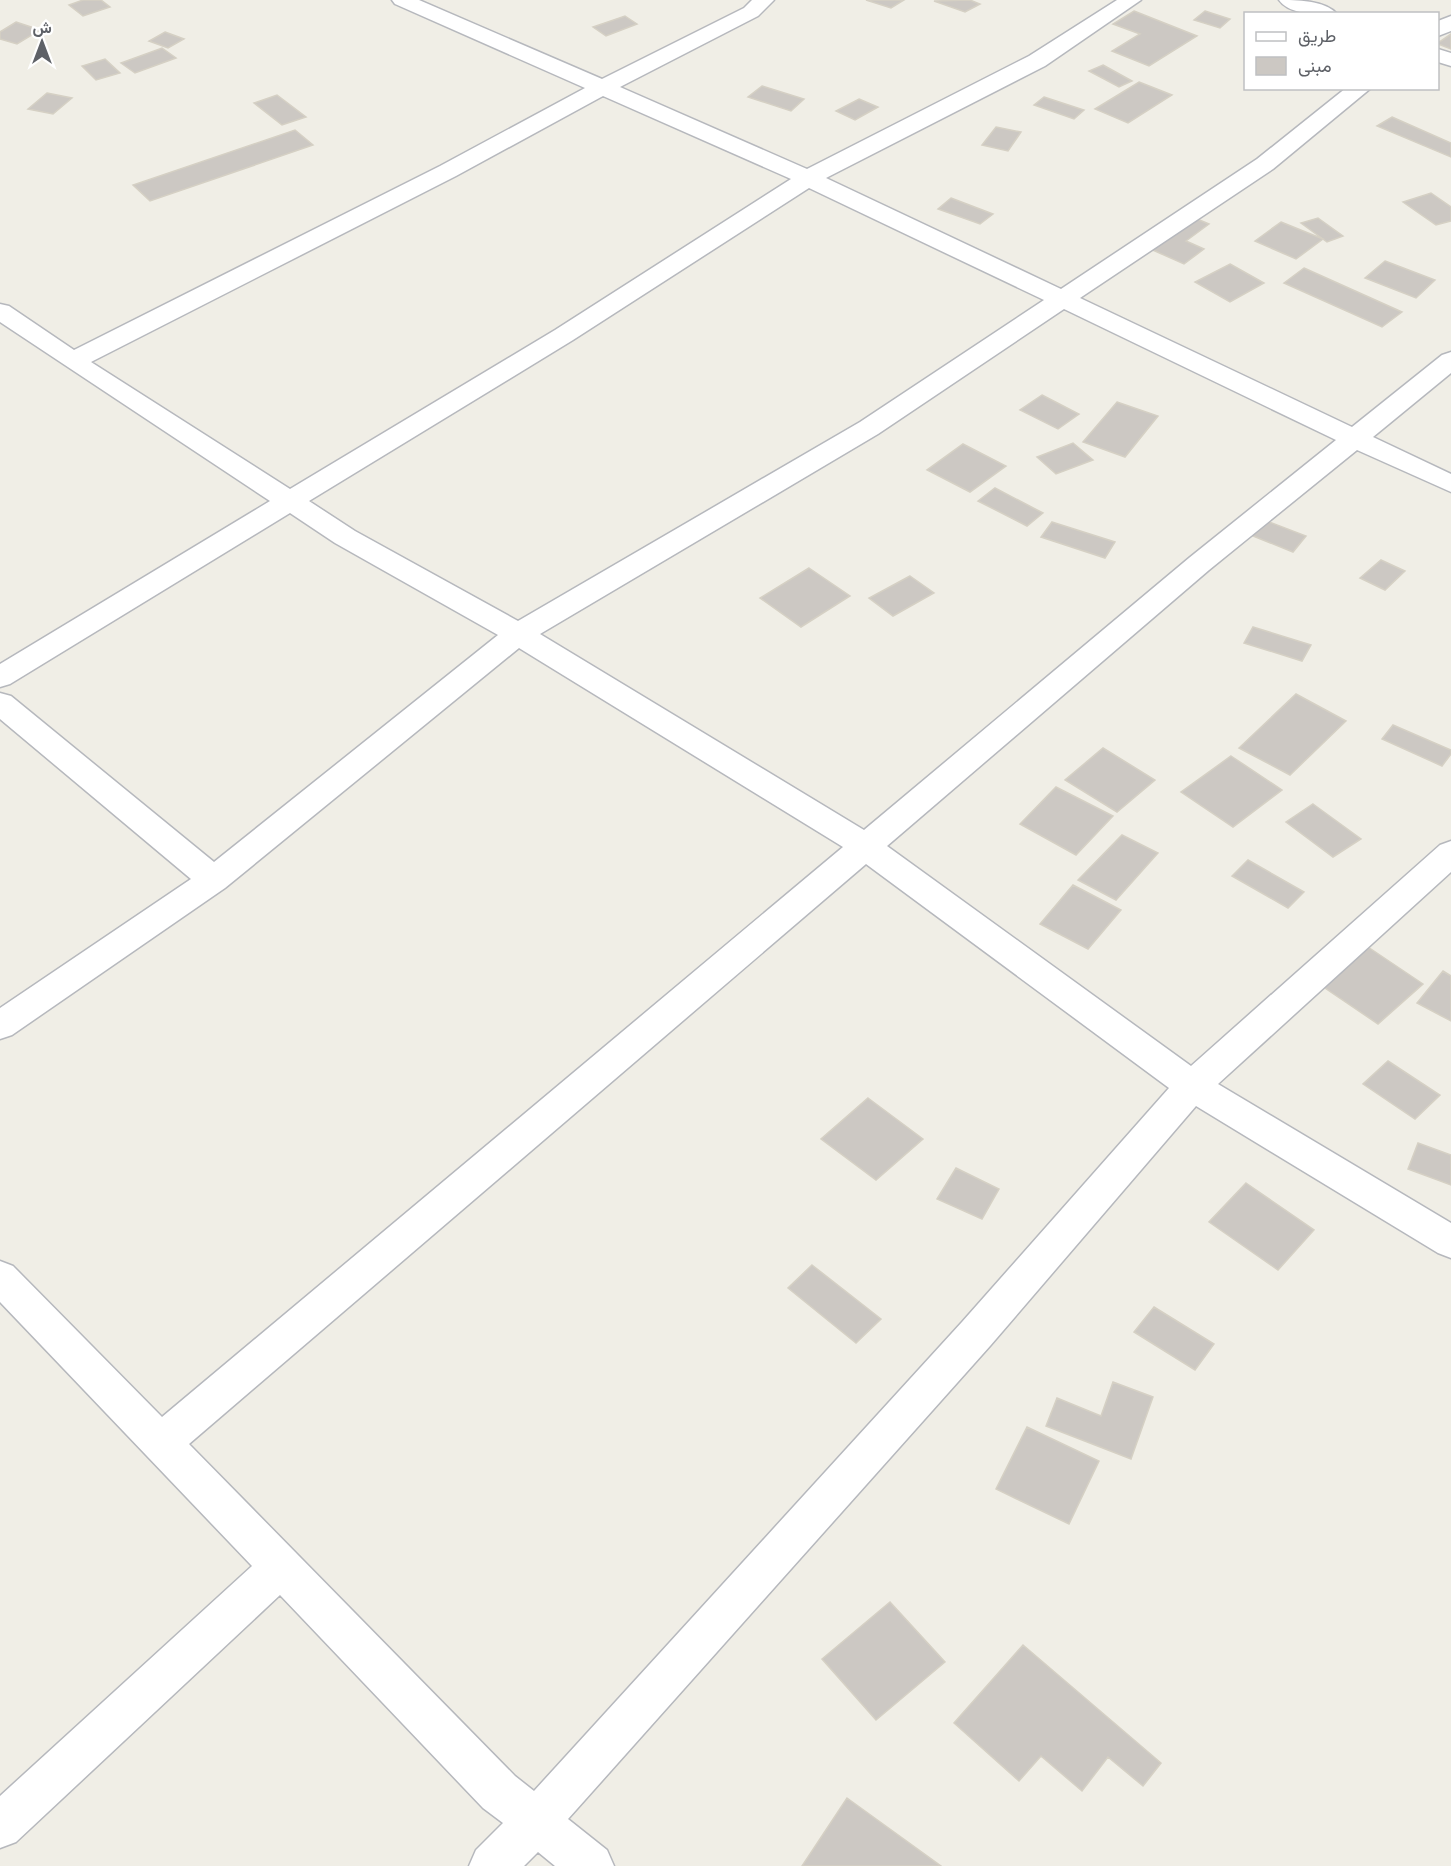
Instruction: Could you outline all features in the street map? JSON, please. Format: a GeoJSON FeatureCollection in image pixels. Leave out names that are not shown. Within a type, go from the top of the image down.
{"type":"FeatureCollection","features":[{"type":"Feature","properties":{"kind":"street"},"geometry":{"type":"LineString","coordinates":[[402,0],[808,178],[1451,484]]}},
{"type":"Feature","properties":{"kind":"street"},"geometry":{"type":"LineString","coordinates":[[73,361],[448,171],[601,88],[751,12],[764,0]]}},
{"type":"Feature","properties":{"kind":"street"},"geometry":{"type":"LineString","coordinates":[[0,678],[564,335],[808,178],[1036,61],[1131,0]]}},
{"type":"Feature","properties":{"kind":"street"},"geometry":{"type":"LineString","coordinates":[[1289,0],[1322,12]]}},
{"type":"Feature","properties":{"kind":"street"},"geometry":{"type":"LineString","coordinates":[[0,1026],[214,880],[518,634],[869,428],[1265,164],[1358,90]]}},
{"type":"Feature","properties":{"kind":"street"},"geometry":{"type":"LineString","coordinates":[[0,311],[73,361],[345,537],[518,634],[866,846],[1192,1086],[1451,1242]]}},
{"type":"Feature","properties":{"kind":"street"},"geometry":{"type":"LineString","coordinates":[[162,1442],[1199,564],[1451,360]]}},
{"type":"Feature","properties":{"kind":"street"},"geometry":{"type":"LineString","coordinates":[[0,703],[214,880]]}},
{"type":"Feature","properties":{"kind":"street"},"geometry":{"type":"LineString","coordinates":[[492,1866],[537,1821],[976,1334],[1192,1086],[1451,853]]}},
{"type":"Feature","properties":{"kind":"street"},"geometry":{"type":"LineString","coordinates":[[0,1277],[499,1792],[591,1866]]}},
{"type":"Feature","properties":{"kind":"street"},"geometry":{"type":"LineString","coordinates":[[0,1826],[281,1567]]}},
{"type":"Feature","properties":{"kind":"building"},"geometry":{"type":"Polygon","coordinates":[[[83,0],[101,0],[110,7],[83,16],[69,5],[83,0]]]}},
{"type":"Feature","properties":{"kind":"building"},"geometry":{"type":"Polygon","coordinates":[[[866,0],[904,0],[891,8],[866,0]]]}},
{"type":"Feature","properties":{"kind":"building"},"geometry":{"type":"Polygon","coordinates":[[[970,0],[980,4],[965,12],[934,1],[970,0]]]}},
{"type":"Feature","properties":{"kind":"building"},"geometry":{"type":"Polygon","coordinates":[[[1134,11],[1197,36],[1149,66],[1112,51],[1140,34],[1113,24],[1134,11]]]}},
{"type":"Feature","properties":{"kind":"building"},"geometry":{"type":"Polygon","coordinates":[[[1205,11],[1230,19],[1220,28],[1194,20],[1205,11]]]}},
{"type":"Feature","properties":{"kind":"building"},"geometry":{"type":"Polygon","coordinates":[[[625,16],[637,24],[606,36],[593,27],[625,16]]]}},
{"type":"Feature","properties":{"kind":"building"},"geometry":{"type":"Polygon","coordinates":[[[16,22],[40,30],[17,44],[0,39],[0,32],[16,22]]]}},
{"type":"Feature","properties":{"kind":"building"},"geometry":{"type":"Polygon","coordinates":[[[165,32],[184,39],[168,48],[149,41],[165,32]]]}},
{"type":"Feature","properties":{"kind":"building"},"geometry":{"type":"Polygon","coordinates":[[[1451,34],[1451,49],[1439,44],[1451,34]]]}},
{"type":"Feature","properties":{"kind":"building"},"geometry":{"type":"Polygon","coordinates":[[[162,48],[176,58],[135,73],[121,63],[162,48]]]}},
{"type":"Feature","properties":{"kind":"building"},"geometry":{"type":"Polygon","coordinates":[[[105,59],[120,73],[96,80],[82,66],[105,59]]]}},
{"type":"Feature","properties":{"kind":"building"},"geometry":{"type":"Polygon","coordinates":[[[1103,65],[1132,81],[1119,87],[1089,71],[1103,65]]]}},
{"type":"Feature","properties":{"kind":"building"},"geometry":{"type":"Polygon","coordinates":[[[1139,82],[1172,95],[1128,123],[1095,109],[1139,82]]]}},
{"type":"Feature","properties":{"kind":"building"},"geometry":{"type":"Polygon","coordinates":[[[762,86],[804,99],[791,111],[748,97],[762,86]]]}},
{"type":"Feature","properties":{"kind":"building"},"geometry":{"type":"Polygon","coordinates":[[[47,93],[72,98],[53,114],[28,109],[47,93]]]}},
{"type":"Feature","properties":{"kind":"building"},"geometry":{"type":"Polygon","coordinates":[[[277,95],[306,117],[282,125],[254,103],[277,95]]]}},
{"type":"Feature","properties":{"kind":"building"},"geometry":{"type":"Polygon","coordinates":[[[1044,97],[1084,110],[1074,119],[1034,105],[1044,97]]]}},
{"type":"Feature","properties":{"kind":"building"},"geometry":{"type":"Polygon","coordinates":[[[859,99],[878,107],[855,120],[836,111],[859,99]]]}},
{"type":"Feature","properties":{"kind":"building"},"geometry":{"type":"Polygon","coordinates":[[[1392,117],[1451,143],[1451,157],[1377,126],[1392,117]]]}},
{"type":"Feature","properties":{"kind":"building"},"geometry":{"type":"Polygon","coordinates":[[[996,127],[1021,132],[1008,151],[982,145],[996,127]]]}},
{"type":"Feature","properties":{"kind":"building"},"geometry":{"type":"Polygon","coordinates":[[[295,130],[313,145],[150,201],[133,185],[295,130]]]}},
{"type":"Feature","properties":{"kind":"building"},"geometry":{"type":"Polygon","coordinates":[[[1431,193],[1451,207],[1451,221],[1436,225],[1403,202],[1431,193]]]}},
{"type":"Feature","properties":{"kind":"building"},"geometry":{"type":"Polygon","coordinates":[[[951,198],[993,214],[980,224],[938,209],[951,198]]]}},
{"type":"Feature","properties":{"kind":"building"},"geometry":{"type":"Polygon","coordinates":[[[1190,216],[1209,224],[1186,241],[1204,249],[1184,264],[1146,247],[1190,216]]]}},
{"type":"Feature","properties":{"kind":"building"},"geometry":{"type":"Polygon","coordinates":[[[1318,218],[1343,236],[1327,242],[1301,223],[1318,218]]]}},
{"type":"Feature","properties":{"kind":"building"},"geometry":{"type":"Polygon","coordinates":[[[1281,222],[1323,239],[1296,259],[1255,241],[1281,222]]]}},
{"type":"Feature","properties":{"kind":"building"},"geometry":{"type":"Polygon","coordinates":[[[1385,261],[1435,280],[1416,298],[1365,278],[1385,261]]]}},
{"type":"Feature","properties":{"kind":"building"},"geometry":{"type":"Polygon","coordinates":[[[1230,264],[1264,283],[1230,302],[1195,282],[1230,264]]]}},
{"type":"Feature","properties":{"kind":"building"},"geometry":{"type":"Polygon","coordinates":[[[1304,268],[1402,312],[1382,327],[1284,283],[1304,268]]]}},
{"type":"Feature","properties":{"kind":"building"},"geometry":{"type":"Polygon","coordinates":[[[1042,395],[1079,414],[1058,429],[1020,410],[1042,395]]]}},
{"type":"Feature","properties":{"kind":"building"},"geometry":{"type":"Polygon","coordinates":[[[1117,402],[1158,416],[1125,457],[1083,442],[1117,402]]]}},
{"type":"Feature","properties":{"kind":"building"},"geometry":{"type":"Polygon","coordinates":[[[1073,443],[1093,460],[1056,474],[1037,457],[1073,443]]]}},
{"type":"Feature","properties":{"kind":"building"},"geometry":{"type":"Polygon","coordinates":[[[963,444],[1006,466],[970,492],[927,470],[963,444]]]}},
{"type":"Feature","properties":{"kind":"building"},"geometry":{"type":"Polygon","coordinates":[[[995,488],[1043,513],[1027,526],[978,501],[995,488]]]}},
{"type":"Feature","properties":{"kind":"building"},"geometry":{"type":"Polygon","coordinates":[[[1256,517],[1306,536],[1293,552],[1243,532],[1256,517]]]}},
{"type":"Feature","properties":{"kind":"building"},"geometry":{"type":"Polygon","coordinates":[[[1052,522],[1115,542],[1105,558],[1041,537],[1052,522]]]}},
{"type":"Feature","properties":{"kind":"building"},"geometry":{"type":"Polygon","coordinates":[[[1381,560],[1405,571],[1385,590],[1360,578],[1381,560]]]}},
{"type":"Feature","properties":{"kind":"building"},"geometry":{"type":"Polygon","coordinates":[[[809,568],[850,596],[801,627],[760,598],[809,568]]]}},
{"type":"Feature","properties":{"kind":"building"},"geometry":{"type":"Polygon","coordinates":[[[910,576],[934,593],[893,616],[869,598],[910,576]]]}},
{"type":"Feature","properties":{"kind":"building"},"geometry":{"type":"Polygon","coordinates":[[[1253,627],[1311,645],[1302,661],[1244,643],[1253,627]]]}},
{"type":"Feature","properties":{"kind":"building"},"geometry":{"type":"Polygon","coordinates":[[[1296,694],[1346,721],[1290,775],[1239,748],[1296,694]]]}},
{"type":"Feature","properties":{"kind":"building"},"geometry":{"type":"Polygon","coordinates":[[[1393,725],[1451,750],[1451,754],[1442,766],[1382,739],[1393,725]]]}},
{"type":"Feature","properties":{"kind":"building"},"geometry":{"type":"Polygon","coordinates":[[[1103,748],[1155,780],[1117,812],[1065,780],[1103,748]]]}},
{"type":"Feature","properties":{"kind":"building"},"geometry":{"type":"Polygon","coordinates":[[[1231,756],[1282,790],[1233,827],[1181,792],[1231,756]]]}},
{"type":"Feature","properties":{"kind":"building"},"geometry":{"type":"Polygon","coordinates":[[[1056,787],[1113,816],[1076,855],[1020,824],[1056,787]]]}},
{"type":"Feature","properties":{"kind":"building"},"geometry":{"type":"Polygon","coordinates":[[[1313,804],[1361,839],[1333,857],[1286,822],[1313,804]]]}},
{"type":"Feature","properties":{"kind":"building"},"geometry":{"type":"Polygon","coordinates":[[[1122,835],[1158,853],[1116,900],[1078,880],[1122,835]]]}},
{"type":"Feature","properties":{"kind":"building"},"geometry":{"type":"Polygon","coordinates":[[[1248,860],[1304,892],[1288,908],[1232,876],[1248,860]]]}},
{"type":"Feature","properties":{"kind":"building"},"geometry":{"type":"Polygon","coordinates":[[[1073,885],[1121,910],[1088,949],[1040,924],[1073,885]]]}},
{"type":"Feature","properties":{"kind":"building"},"geometry":{"type":"Polygon","coordinates":[[[1362,943],[1423,984],[1378,1024],[1316,982],[1362,943]]]}},
{"type":"Feature","properties":{"kind":"building"},"geometry":{"type":"Polygon","coordinates":[[[1443,971],[1451,976],[1451,1021],[1417,1003],[1443,971]]]}},
{"type":"Feature","properties":{"kind":"building"},"geometry":{"type":"Polygon","coordinates":[[[1388,1061],[1440,1095],[1415,1119],[1363,1084],[1388,1061]]]}},
{"type":"Feature","properties":{"kind":"building"},"geometry":{"type":"Polygon","coordinates":[[[868,1098],[923,1139],[876,1180],[821,1139],[868,1098]]]}},
{"type":"Feature","properties":{"kind":"building"},"geometry":{"type":"Polygon","coordinates":[[[1418,1143],[1451,1155],[1451,1185],[1408,1169],[1418,1143]]]}},
{"type":"Feature","properties":{"kind":"building"},"geometry":{"type":"Polygon","coordinates":[[[956,1168],[999,1189],[982,1219],[937,1199],[956,1168]]]}},
{"type":"Feature","properties":{"kind":"building"},"geometry":{"type":"Polygon","coordinates":[[[1246,1183],[1314,1230],[1278,1270],[1209,1222],[1246,1183]]]}},
{"type":"Feature","properties":{"kind":"building"},"geometry":{"type":"Polygon","coordinates":[[[812,1265],[881,1319],[856,1343],[788,1288],[812,1265]]]}},
{"type":"Feature","properties":{"kind":"building"},"geometry":{"type":"Polygon","coordinates":[[[1154,1307],[1214,1344],[1195,1370],[1134,1332],[1154,1307]]]}},
{"type":"Feature","properties":{"kind":"building"},"geometry":{"type":"Polygon","coordinates":[[[1113,1382],[1153,1397],[1131,1459],[1046,1426],[1057,1398],[1101,1416],[1113,1382]]]}},
{"type":"Feature","properties":{"kind":"building"},"geometry":{"type":"Polygon","coordinates":[[[1027,1427],[1099,1461],[1069,1524],[996,1489],[1027,1427]]]}},
{"type":"Feature","properties":{"kind":"building"},"geometry":{"type":"Polygon","coordinates":[[[890,1602],[945,1662],[876,1720],[822,1659],[890,1602]]]}},
{"type":"Feature","properties":{"kind":"building"},"geometry":{"type":"Polygon","coordinates":[[[1023,1645],[1161,1763],[1143,1786],[1108,1757],[1082,1791],[1041,1756],[1019,1781],[954,1723],[1023,1645]]]}},
{"type":"Feature","properties":{"kind":"building"},"geometry":{"type":"Polygon","coordinates":[[[847,1798],[941,1866],[802,1866],[847,1798]]]}}]}
